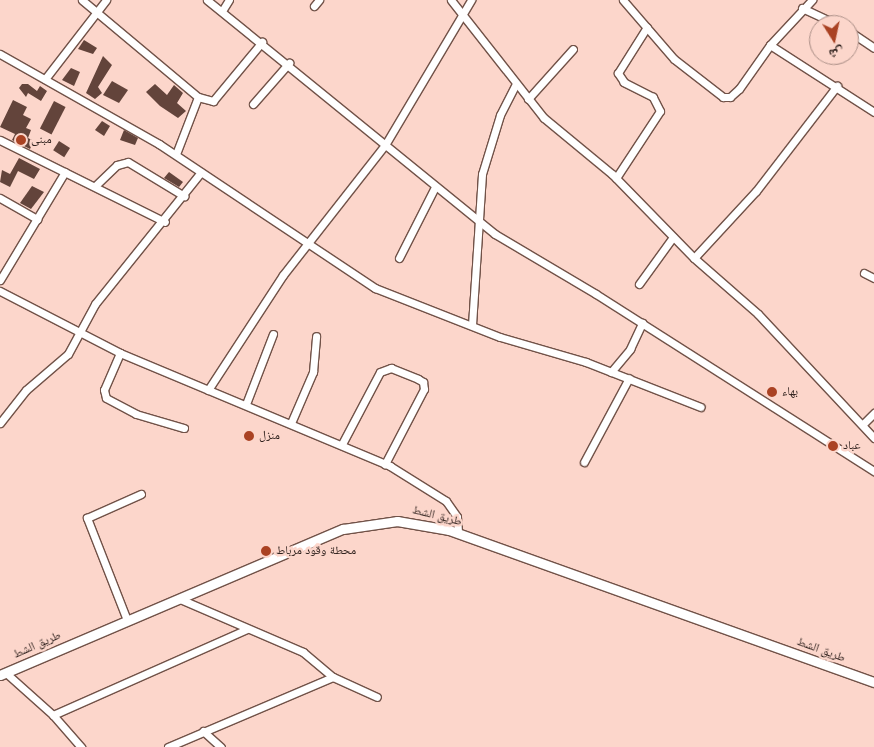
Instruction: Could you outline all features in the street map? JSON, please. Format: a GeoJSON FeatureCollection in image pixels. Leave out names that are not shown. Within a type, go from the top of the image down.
{"type":"FeatureCollection","features":[{"type":"Feature","properties":{"kind":"main road","name":"طريق الشط"},"geometry":{"type":"LineString","coordinates":[[3,674],[126,620],[356,526],[408,521],[458,533],[874,682]]}},
{"type":"Feature","properties":{"kind":"street"},"geometry":{"type":"LineString","coordinates":[[82,0],[198,97],[213,101],[262,42]]}},
{"type":"Feature","properties":{"kind":"street"},"geometry":{"type":"LineString","coordinates":[[45,80],[106,0]]}},
{"type":"Feature","properties":{"kind":"street"},"geometry":{"type":"LineString","coordinates":[[207,0],[289,63],[479,222],[642,322],[874,470]]}},
{"type":"Feature","properties":{"kind":"street"},"geometry":{"type":"LineString","coordinates":[[222,11],[229,0]]}},
{"type":"Feature","properties":{"kind":"street"},"geometry":{"type":"LineString","coordinates":[[451,0],[544,118],[616,178],[694,258],[778,334],[874,438]]}},
{"type":"Feature","properties":{"kind":"street"},"geometry":{"type":"LineString","coordinates":[[208,390],[258,311],[385,144],[471,0]]}},
{"type":"Feature","properties":{"kind":"street"},"geometry":{"type":"LineString","coordinates":[[623,0],[674,59],[723,97],[730,97],[739,89],[770,46],[802,8],[812,0]]}},
{"type":"Feature","properties":{"kind":"street"},"geometry":{"type":"LineString","coordinates":[[802,8],[817,15]]}},
{"type":"Feature","properties":{"kind":"street"},"geometry":{"type":"LineString","coordinates":[[616,178],[660,110],[653,98],[624,82],[618,73],[647,27]]}},
{"type":"Feature","properties":{"kind":"street"},"geometry":{"type":"LineString","coordinates":[[859,38],[874,48]]}},
{"type":"Feature","properties":{"kind":"street"},"geometry":{"type":"LineString","coordinates":[[770,46],[837,86],[874,112]]}},
{"type":"Feature","properties":{"kind":"street"},"geometry":{"type":"LineString","coordinates":[[528,99],[573,49]]}},
{"type":"Feature","properties":{"kind":"street"},"geometry":{"type":"LineString","coordinates":[[0,54],[176,154],[308,245],[376,288],[472,325],[629,378],[701,406]]}},
{"type":"Feature","properties":{"kind":"street"},"geometry":{"type":"LineString","coordinates":[[253,104],[289,63]]}},
{"type":"Feature","properties":{"kind":"street"},"geometry":{"type":"LineString","coordinates":[[472,325],[483,167],[500,114],[516,84]]}},
{"type":"Feature","properties":{"kind":"street"},"geometry":{"type":"LineString","coordinates":[[694,258],[762,184],[837,86]]}},
{"type":"Feature","properties":{"kind":"street"},"geometry":{"type":"LineString","coordinates":[[176,154],[198,97]]}},
{"type":"Feature","properties":{"kind":"street"},"geometry":{"type":"LineString","coordinates":[[0,140],[165,222]]}},
{"type":"Feature","properties":{"kind":"street"},"geometry":{"type":"LineString","coordinates":[[95,186],[116,166],[128,162],[184,196]]}},
{"type":"Feature","properties":{"kind":"street"},"geometry":{"type":"LineString","coordinates":[[0,280],[65,172]]}},
{"type":"Feature","properties":{"kind":"street"},"geometry":{"type":"LineString","coordinates":[[0,424],[18,398],[68,354],[97,302],[165,222],[201,172]]}},
{"type":"Feature","properties":{"kind":"street"},"geometry":{"type":"LineString","coordinates":[[398,258],[435,187]]}},
{"type":"Feature","properties":{"kind":"street"},"geometry":{"type":"LineString","coordinates":[[0,198],[37,219]]}},
{"type":"Feature","properties":{"kind":"street"},"geometry":{"type":"LineString","coordinates":[[639,284],[673,237]]}},
{"type":"Feature","properties":{"kind":"street"},"geometry":{"type":"LineString","coordinates":[[864,273],[874,278]]}},
{"type":"Feature","properties":{"kind":"street"},"geometry":{"type":"LineString","coordinates":[[0,291],[120,353],[342,444],[385,464],[446,501],[457,517],[458,533]]}},
{"type":"Feature","properties":{"kind":"street"},"geometry":{"type":"LineString","coordinates":[[612,372],[630,349],[642,322]]}},
{"type":"Feature","properties":{"kind":"street"},"geometry":{"type":"LineString","coordinates":[[246,404],[273,334]]}},
{"type":"Feature","properties":{"kind":"street"},"geometry":{"type":"LineString","coordinates":[[291,423],[313,372],[316,336]]}},
{"type":"Feature","properties":{"kind":"street"},"geometry":{"type":"LineString","coordinates":[[120,353],[104,390],[106,398],[136,414],[184,428]]}},
{"type":"Feature","properties":{"kind":"street"},"geometry":{"type":"LineString","coordinates":[[342,444],[380,372],[392,368],[418,379],[423,382],[424,388],[385,464]]}},
{"type":"Feature","properties":{"kind":"street"},"geometry":{"type":"LineString","coordinates":[[584,462],[629,378]]}},
{"type":"Feature","properties":{"kind":"street"},"geometry":{"type":"LineString","coordinates":[[863,424],[874,412]]}},
{"type":"Feature","properties":{"kind":"street"},"geometry":{"type":"LineString","coordinates":[[126,620],[87,518],[141,494]]}},
{"type":"Feature","properties":{"kind":"street"},"geometry":{"type":"LineString","coordinates":[[180,599],[303,652],[333,677],[377,697]]}},
{"type":"Feature","properties":{"kind":"street"},"geometry":{"type":"LineString","coordinates":[[54,715],[247,629]]}},
{"type":"Feature","properties":{"kind":"street"},"geometry":{"type":"LineString","coordinates":[[3,674],[54,715],[81,747]]}},
{"type":"Feature","properties":{"kind":"street"},"geometry":{"type":"LineString","coordinates":[[168,747],[333,677]]}},
{"type":"Feature","properties":{"kind":"street"},"geometry":{"type":"LineString","coordinates":[[203,731],[221,747]]}},
{"type":"Feature","properties":{"kind":"building"},"geometry":{"type":"Polygon","coordinates":[[[84,40],[97,48],[93,54],[78,49],[84,40]]]}},
{"type":"Feature","properties":{"kind":"building"},"geometry":{"type":"Polygon","coordinates":[[[103,56],[112,65],[98,87],[102,93],[95,99],[86,93],[103,56]]]}},
{"type":"Feature","properties":{"kind":"building"},"geometry":{"type":"Polygon","coordinates":[[[71,68],[80,72],[74,86],[62,80],[71,68]]]}},
{"type":"Feature","properties":{"kind":"building"},"geometry":{"type":"Polygon","coordinates":[[[112,81],[128,90],[119,103],[103,95],[112,81]]]}},
{"type":"Feature","properties":{"kind":"building"},"geometry":{"type":"Polygon","coordinates":[[[22,84],[28,84],[37,91],[40,86],[47,91],[41,101],[28,93],[26,97],[19,88],[22,84]]]}},
{"type":"Feature","properties":{"kind":"building"},"geometry":{"type":"Polygon","coordinates":[[[155,84],[167,95],[174,85],[183,93],[177,103],[186,111],[178,118],[160,106],[146,92],[155,84]]]}},
{"type":"Feature","properties":{"kind":"building"},"geometry":{"type":"Polygon","coordinates":[[[13,100],[27,107],[23,115],[31,119],[26,128],[31,130],[28,138],[34,141],[30,149],[12,140],[15,134],[0,127],[13,100]]]}},
{"type":"Feature","properties":{"kind":"building"},"geometry":{"type":"Polygon","coordinates":[[[54,101],[66,107],[52,135],[40,129],[54,101]]]}},
{"type":"Feature","properties":{"kind":"building"},"geometry":{"type":"Polygon","coordinates":[[[102,121],[110,126],[104,136],[95,130],[102,121]]]}},
{"type":"Feature","properties":{"kind":"building"},"geometry":{"type":"Polygon","coordinates":[[[124,130],[138,138],[135,145],[120,140],[124,130]]]}},
{"type":"Feature","properties":{"kind":"building","name":"مبنى"},"geometry":{"type":"Polygon","coordinates":[[[59,141],[70,148],[64,157],[53,150],[59,141]]]}},
{"type":"Feature","properties":{"kind":"building"},"geometry":{"type":"Polygon","coordinates":[[[19,158],[40,169],[34,179],[18,171],[10,187],[0,182],[2,170],[10,174],[19,158]]]}},
{"type":"Feature","properties":{"kind":"building"},"geometry":{"type":"Polygon","coordinates":[[[169,172],[183,182],[179,187],[164,178],[169,172]]]}},
{"type":"Feature","properties":{"kind":"building"},"geometry":{"type":"Polygon","coordinates":[[[32,186],[44,192],[31,209],[20,203],[32,186]]]}},
{"type":"Feature","properties":{"kind":"place","name":"مبنى"},"geometry":{"type":"Point","coordinates":[21,140]}},
{"type":"Feature","properties":{"kind":"place","name":"بهاء"},"geometry":{"type":"Point","coordinates":[772,392]}},
{"type":"Feature","properties":{"kind":"place","name":"منزل"},"geometry":{"type":"Point","coordinates":[249,436]}},
{"type":"Feature","properties":{"kind":"place","name":"عباد"},"geometry":{"type":"Point","coordinates":[833,446]}},
{"type":"Feature","properties":{"kind":"place","name":"محطة وقود مرباط"},"geometry":{"type":"Point","coordinates":[266,551]}}]}
